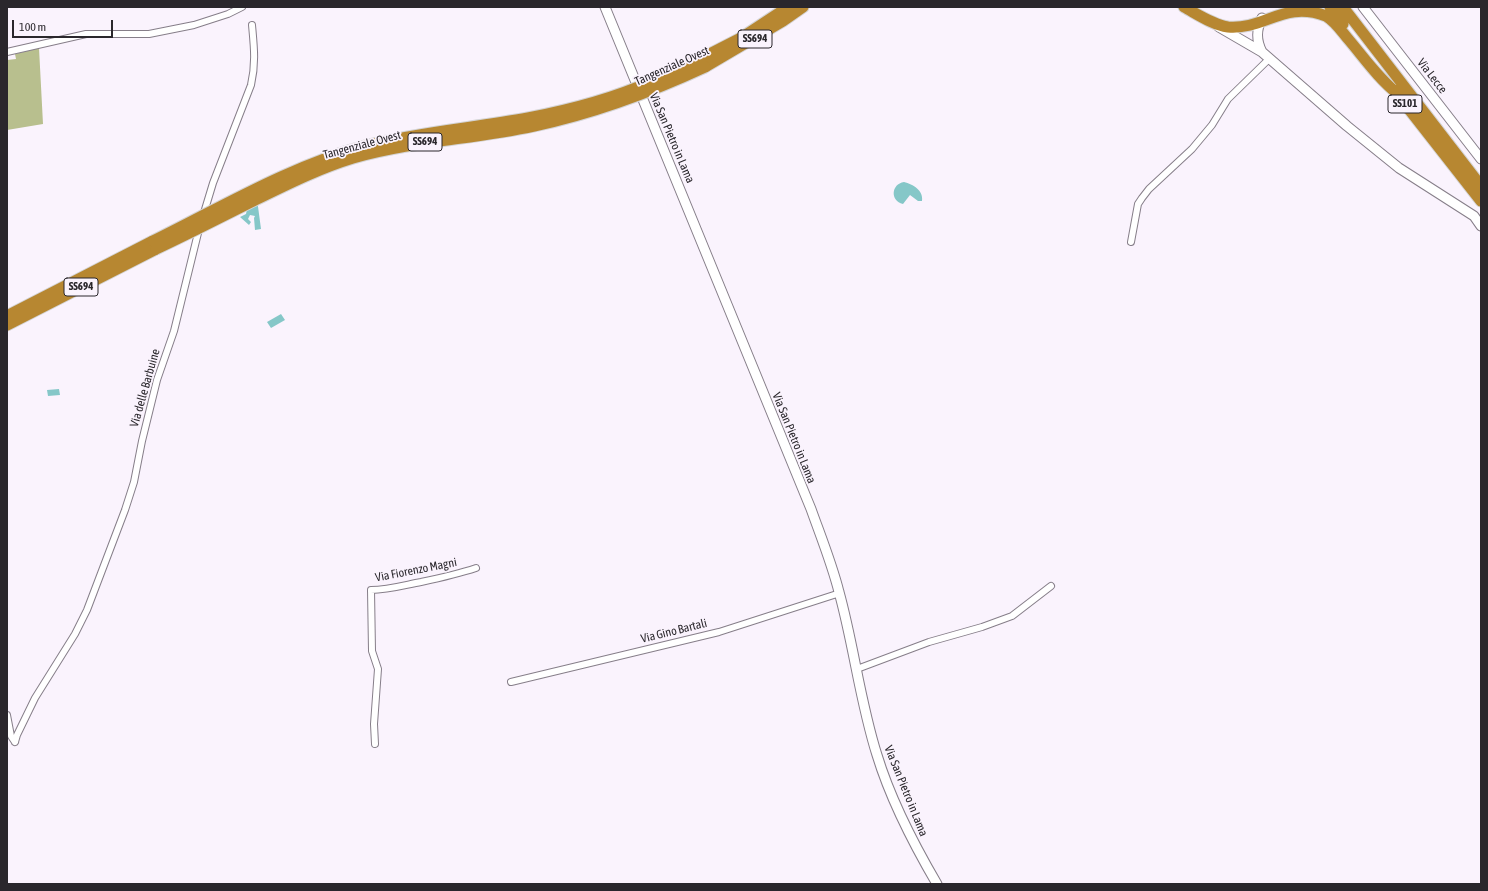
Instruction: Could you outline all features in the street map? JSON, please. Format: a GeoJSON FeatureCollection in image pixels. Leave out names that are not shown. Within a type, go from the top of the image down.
{"type":"FeatureCollection","features":[{"type":"Feature","properties":{"kind":"highway","name":"Tangenziale Ovest"},"geometry":{"type":"LineString","coordinates":[[702,63],[788,7]]}},
{"type":"Feature","properties":{"kind":"highway","name":"Tangenziale Ovest"},"geometry":{"type":"LineString","coordinates":[[7,325],[265,184],[298,169],[334,155],[366,146],[401,138],[490,125],[608,98],[702,63],[784,21],[803,7]]}},
{"type":"Feature","properties":{"kind":"highway"},"geometry":{"type":"LineString","coordinates":[[1184,7],[1202,17],[1227,27],[1244,26],[1278,11],[1289,8],[1300,7],[1311,9],[1327,16],[1339,27],[1387,85],[1398,94]]}},
{"type":"Feature","properties":{"kind":"highway"},"geometry":{"type":"LineString","coordinates":[[1262,18],[1272,7]]}},
{"type":"Feature","properties":{"kind":"highway","name":"SS101"},"geometry":{"type":"LineString","coordinates":[[1330,7],[1481,201]]}},
{"type":"Feature","properties":{"kind":"highway","name":"SS101"},"geometry":{"type":"LineString","coordinates":[[1343,7],[1481,186]]}},
{"type":"Feature","properties":{"kind":"highway","name":"Tangenziale Ovest"},"geometry":{"type":"LineString","coordinates":[[7,316],[154,245]]}},
{"type":"Feature","properties":{"kind":"main road","name":"Via San Pietro in Lama"},"geometry":{"type":"LineString","coordinates":[[605,7],[827,551],[840,593],[869,727],[877,755],[888,787],[916,848],[937,884]]}},
{"type":"Feature","properties":{"kind":"main road","name":"Via Lecce"},"geometry":{"type":"LineString","coordinates":[[1363,7],[1481,159]]}},
{"type":"Feature","properties":{"kind":"main road"},"geometry":{"type":"LineString","coordinates":[[1202,17],[1262,52]]}},
{"type":"Feature","properties":{"kind":"main road"},"geometry":{"type":"LineString","coordinates":[[1262,18],[1257,32],[1258,46],[1269,59],[1399,168],[1474,216],[1481,226]]}},
{"type":"Feature","properties":{"kind":"street"},"geometry":{"type":"LineString","coordinates":[[7,52],[86,34],[149,34],[194,25],[228,14],[242,7]]}},
{"type":"Feature","properties":{"kind":"street","name":"Via delle Barbuine"},"geometry":{"type":"LineString","coordinates":[[7,715],[11,736],[15,742],[35,698],[75,634],[88,610],[125,510],[134,482],[142,441],[157,380],[174,331],[192,255],[207,202],[250,85],[254,70],[255,53],[252,25]]}},
{"type":"Feature","properties":{"kind":"street"},"geometry":{"type":"LineString","coordinates":[[1131,242],[1133,239],[1138,204],[1142,198],[1149,189],[1192,149],[1212,125],[1228,99],[1269,59]]}},
{"type":"Feature","properties":{"kind":"street","name":"Via Fiorenzo Magni"},"geometry":{"type":"LineString","coordinates":[[375,744],[374,724],[378,669],[372,650],[371,590],[381,590],[459,574],[476,568]]}},
{"type":"Feature","properties":{"kind":"street"},"geometry":{"type":"LineString","coordinates":[[857,669],[929,642],[982,628],[1012,616],[1051,586]]}},
{"type":"Feature","properties":{"kind":"street","name":"Via Gino Bartali"},"geometry":{"type":"LineString","coordinates":[[511,682],[719,632],[840,593]]}},
{"type":"Feature","properties":{"kind":"green space"},"geometry":{"type":"Polygon","coordinates":[[[39,48],[43,124],[7,130],[7,60],[16,59],[15,54],[39,48]]]}},
{"type":"Feature","properties":{"kind":"water"},"geometry":{"type":"Polygon","coordinates":[[[904,182],[911,184],[920,191],[922,201],[918,201],[910,195],[903,204],[896,200],[894,196],[895,189],[900,183],[904,182]]]}},
{"type":"Feature","properties":{"kind":"water"},"geometry":{"type":"Polygon","coordinates":[[[257,199],[261,229],[255,230],[255,216],[250,215],[248,219],[251,222],[249,225],[240,217],[246,214],[248,204],[257,199]]]}},
{"type":"Feature","properties":{"kind":"water"},"geometry":{"type":"Polygon","coordinates":[[[281,314],[285,320],[271,328],[267,322],[281,314]]]}},
{"type":"Feature","properties":{"kind":"water"},"geometry":{"type":"Polygon","coordinates":[[[59,389],[60,395],[48,396],[47,390],[59,389]]]}}]}
